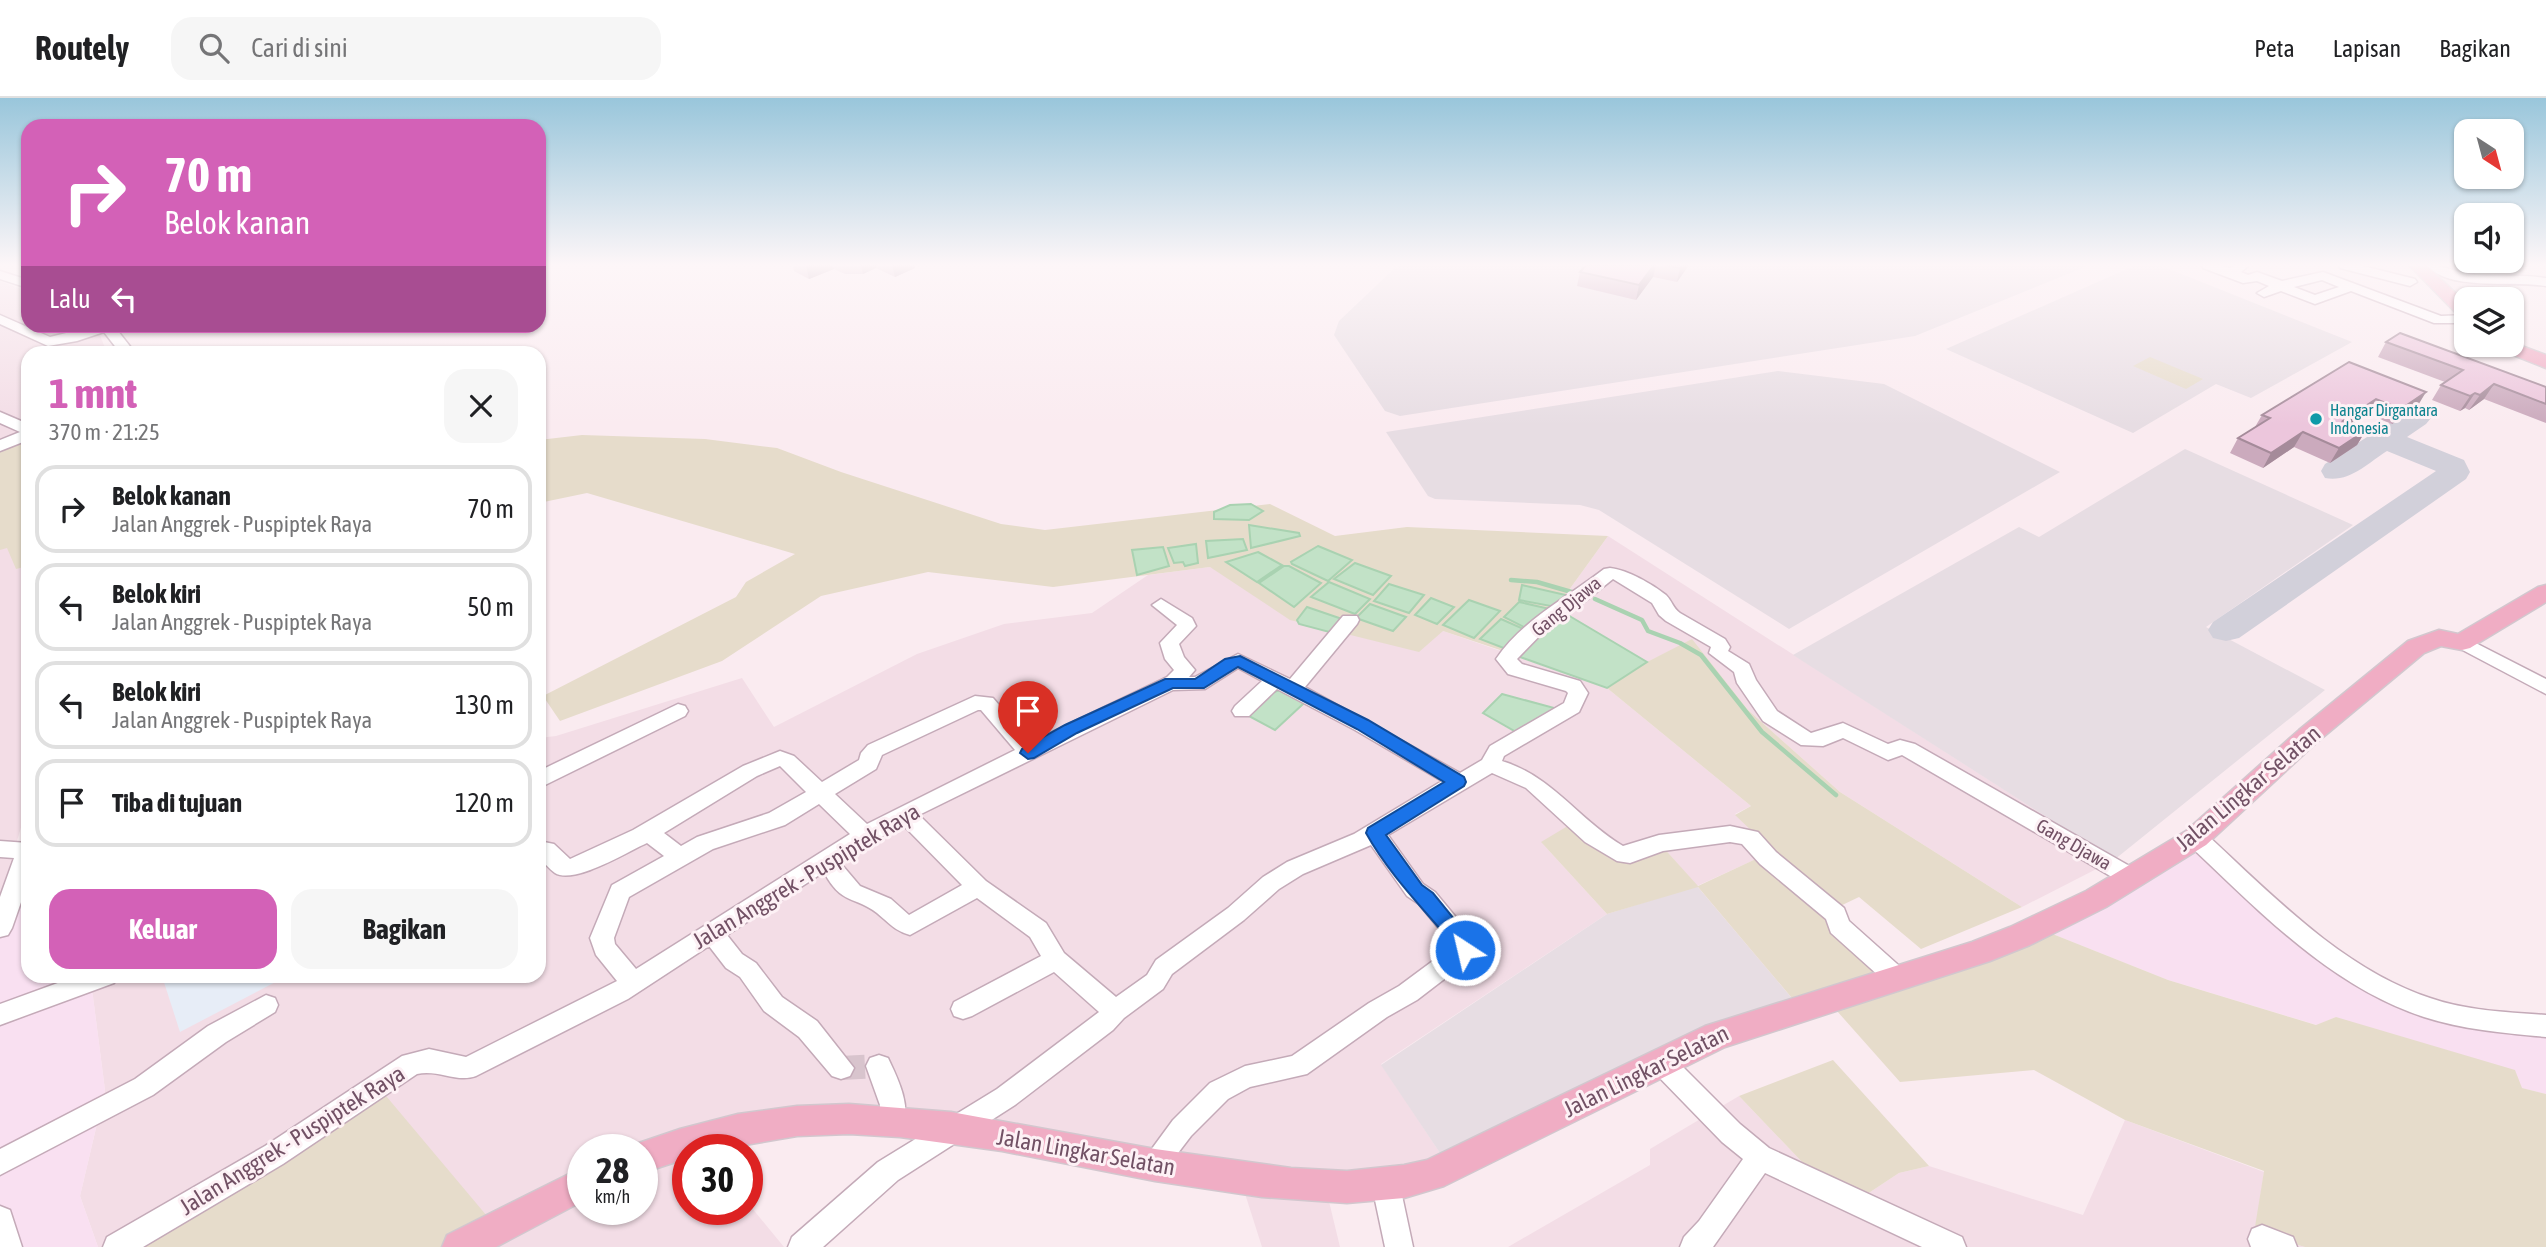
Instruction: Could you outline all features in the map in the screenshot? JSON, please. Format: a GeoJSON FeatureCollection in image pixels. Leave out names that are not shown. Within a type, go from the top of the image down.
{"type":"FeatureCollection","features":[{"type":"Feature","properties":{"kind":"main road"},"geometry":{"type":"LineString","coordinates":[[2524,353],[2546,362]]}},
{"type":"Feature","properties":{"kind":"main road"},"geometry":{"type":"LineString","coordinates":[[2462,642],[2546,592]]}},
{"type":"Feature","properties":{"kind":"main road","name":"Jalan Lingkar Selatan"},"geometry":{"type":"LineString","coordinates":[[658,1152],[705,1137],[796,1121],[893,1121],[955,1127],[1153,1165],[1292,1186],[1386,1186],[1432,1175],[1716,1036],[2020,936],[2096,899],[2196,838],[2308,736],[2416,647],[2439,638],[2462,642]]}},
{"type":"Feature","properties":{"kind":"main road"},"geometry":{"type":"LineString","coordinates":[[460,1247],[567,1191]]}},
{"type":"Feature","properties":{"kind":"street"},"geometry":{"type":"LineString","coordinates":[[1,319],[21,328]]}},
{"type":"Feature","properties":{"kind":"street"},"geometry":{"type":"LineString","coordinates":[[2436,319],[2454,319]]}},
{"type":"Feature","properties":{"kind":"street"},"geometry":{"type":"LineString","coordinates":[[30,333],[48,342],[87,333]]}},
{"type":"Feature","properties":{"kind":"street"},"geometry":{"type":"LineString","coordinates":[[0,417],[21,428]]}},
{"type":"Feature","properties":{"kind":"street"},"geometry":{"type":"LineString","coordinates":[[0,446],[21,436]]}},
{"type":"Feature","properties":{"kind":"street","name":"Gang Djawa"},"geometry":{"type":"LineString","coordinates":[[1458,782],[1489,765],[1497,751],[1572,707],[1578,693],[1573,686],[1515,669],[1506,659],[1554,611],[1588,592],[1606,575],[1616,574],[1660,600],[1665,611],[1672,617],[1718,643],[1721,647],[1718,653],[1742,669],[1746,683],[1756,692],[1770,716],[1808,740],[1824,739],[1843,730],[1888,753],[1900,747],[1908,750],[2132,878]]}},
{"type":"Feature","properties":{"kind":"street"},"geometry":{"type":"LineString","coordinates":[[1161,606],[1187,626],[1169,643],[1175,659],[1185,670],[1174,682]]}},
{"type":"Feature","properties":{"kind":"street"},"geometry":{"type":"LineString","coordinates":[[1242,711],[1284,684],[1350,620]]}},
{"type":"Feature","properties":{"kind":"street"},"geometry":{"type":"LineString","coordinates":[[2462,642],[2546,687]]}},
{"type":"Feature","properties":{"kind":"street","name":"Jalan Anggrek - Puspiptek Raya"},"geometry":{"type":"LineString","coordinates":[[117,1247],[274,1155],[411,1064],[429,1060],[456,1067],[478,1064],[588,1009],[633,983],[904,813],[1028,753],[1071,729],[1174,682],[1198,684],[1237,660],[1409,751],[1458,782]]}},
{"type":"Feature","properties":{"kind":"street"},"geometry":{"type":"LineString","coordinates":[[633,983],[604,948],[602,938],[620,891],[705,844],[777,819],[869,764],[871,753],[875,750],[981,702],[1015,734],[1028,753]]}},
{"type":"Feature","properties":{"kind":"street"},"geometry":{"type":"LineString","coordinates":[[546,777],[678,711]]}},
{"type":"Feature","properties":{"kind":"street"},"geometry":{"type":"LineString","coordinates":[[546,850],[566,869],[648,832],[750,771],[776,759],[787,761],[865,835]]}},
{"type":"Feature","properties":{"kind":"street"},"geometry":{"type":"LineString","coordinates":[[1489,765],[1530,781],[1575,822],[1617,853],[1626,855],[1660,842],[1682,842],[1730,833],[1746,835],[1763,849],[1769,858],[1836,914],[1839,926],[1897,978]]}},
{"type":"Feature","properties":{"kind":"street"},"geometry":{"type":"LineString","coordinates":[[802,1247],[887,1171],[1006,1097],[1104,1023],[1115,1011],[1155,982],[1164,967],[1236,914],[1271,883],[1295,868],[1343,850],[1375,833],[1458,782]]}},
{"type":"Feature","properties":{"kind":"street"},"geometry":{"type":"LineString","coordinates":[[904,813],[941,853],[978,887],[1038,930],[1056,960],[1115,1011]]}},
{"type":"Feature","properties":{"kind":"street"},"geometry":{"type":"LineString","coordinates":[[648,832],[657,840],[666,842],[679,858]]}},
{"type":"Feature","properties":{"kind":"street"},"geometry":{"type":"LineString","coordinates":[[1153,1165],[1182,1128],[1219,1091],[1245,1077],[1298,1066],[1378,1010],[1408,993],[1465,950],[1466,946],[1427,898],[1408,880],[1375,833]]}},
{"type":"Feature","properties":{"kind":"street"},"geometry":{"type":"LineString","coordinates":[[2196,838],[2320,946],[2380,986],[2424,1007],[2462,1017],[2546,1026]]}},
{"type":"Feature","properties":{"kind":"street"},"geometry":{"type":"LineString","coordinates":[[0,849],[21,850]]}},
{"type":"Feature","properties":{"kind":"street"},"geometry":{"type":"LineString","coordinates":[[0,928],[6,897],[21,866]]}},
{"type":"Feature","properties":{"kind":"street"},"geometry":{"type":"LineString","coordinates":[[835,872],[852,892],[883,905],[903,924],[910,926],[978,887]]}},
{"type":"Feature","properties":{"kind":"street"},"geometry":{"type":"LineString","coordinates":[[712,932],[734,961],[748,970],[773,1004],[808,1029],[841,1068]]}},
{"type":"Feature","properties":{"kind":"street"},"geometry":{"type":"LineString","coordinates":[[963,1009],[1056,960]]}},
{"type":"Feature","properties":{"kind":"street"},"geometry":{"type":"LineString","coordinates":[[0,1015],[87,983]]}},
{"type":"Feature","properties":{"kind":"street"},"geometry":{"type":"LineString","coordinates":[[0,1163],[144,1087],[217,1034],[266,1005]]}},
{"type":"Feature","properties":{"kind":"street"},"geometry":{"type":"LineString","coordinates":[[1661,1062],[1731,1133],[1760,1157],[1952,1247]]}},
{"type":"Feature","properties":{"kind":"street"},"geometry":{"type":"LineString","coordinates":[[879,1066],[893,1105],[893,1121]]}},
{"type":"Feature","properties":{"kind":"street"},"geometry":{"type":"LineString","coordinates":[[1694,1247],[1709,1231],[1760,1157]]}},
{"type":"Feature","properties":{"kind":"street"},"geometry":{"type":"LineString","coordinates":[[1386,1186],[1399,1247]]}},
{"type":"Feature","properties":{"kind":"street"},"geometry":{"type":"LineString","coordinates":[[0,1219],[8,1247]]}},
{"type":"Feature","properties":{"kind":"shaded area"},"geometry":{"type":"Polygon","coordinates":[[[0,319],[21,319],[21,333],[99,333],[104,346],[21,346],[21,828],[0,898],[0,319]]]}},
{"type":"Feature","properties":{"kind":"shaded area"},"geometry":{"type":"Polygon","coordinates":[[[1342,319],[1958,319],[1915,336],[1400,416],[1385,411],[1334,335],[1342,319]]]}},
{"type":"Feature","properties":{"kind":"shaded area"},"geometry":{"type":"Polygon","coordinates":[[[2015,319],[2293,319],[2352,342],[2251,398],[2216,384],[2133,433],[1946,349],[2015,319]]]}},
{"type":"Feature","properties":{"kind":"shaded area"},"geometry":{"type":"Polygon","coordinates":[[[2150,357],[2203,379],[2186,389],[2133,366],[2150,357]]]}},
{"type":"Feature","properties":{"kind":"shaded area"},"geometry":{"type":"Polygon","coordinates":[[[1778,371],[1884,384],[2060,472],[1789,629],[1599,510],[1580,505],[1435,499],[1428,496],[1386,432],[1778,371]]]}},
{"type":"Feature","properties":{"kind":"shaded area"},"geometry":{"type":"Polygon","coordinates":[[[582,435],[705,439],[777,448],[841,472],[1001,524],[1045,530],[1270,504],[1335,536],[1407,527],[1608,536],[1556,608],[1509,653],[1443,631],[1419,652],[1290,620],[1210,567],[1053,587],[928,572],[821,596],[722,661],[560,721],[546,700],[546,694],[736,597],[746,582],[795,554],[587,493],[546,502],[546,439],[582,435]]]}},
{"type":"Feature","properties":{"kind":"shaded area"},"geometry":{"type":"Polygon","coordinates":[[[21,439],[21,568],[16,569],[7,548],[0,550],[0,448],[21,439]]]}},
{"type":"Feature","properties":{"kind":"shaded area"},"geometry":{"type":"Polygon","coordinates":[[[2185,449],[2353,525],[2206,627],[2325,690],[2114,860],[1793,655],[2019,527],[2039,537],[2185,449]]]}},
{"type":"Feature","properties":{"kind":"shaded area"},"geometry":{"type":"Polygon","coordinates":[[[1251,504],[1263,511],[1249,520],[1214,519],[1214,512],[1230,505],[1251,504]]]}},
{"type":"Feature","properties":{"kind":"shaded area"},"geometry":{"type":"Polygon","coordinates":[[[1249,525],[1299,533],[1300,536],[1251,548],[1249,525]]]}},
{"type":"Feature","properties":{"kind":"shaded area"},"geometry":{"type":"Polygon","coordinates":[[[1608,536],[2114,860],[2022,907],[1840,792],[1748,710],[1692,640],[1647,662],[1556,608],[1608,536]]]}},
{"type":"Feature","properties":{"kind":"shaded area"},"geometry":{"type":"Polygon","coordinates":[[[1243,539],[1247,550],[1208,558],[1206,541],[1243,539]]]}},
{"type":"Feature","properties":{"kind":"shaded area"},"geometry":{"type":"Polygon","coordinates":[[[1196,544],[1198,563],[1185,566],[1183,562],[1174,563],[1168,548],[1196,544]]]}},
{"type":"Feature","properties":{"kind":"shaded area"},"geometry":{"type":"Polygon","coordinates":[[[1318,546],[1352,560],[1328,581],[1292,564],[1291,562],[1318,546]]]}},
{"type":"Feature","properties":{"kind":"shaded area"},"geometry":{"type":"Polygon","coordinates":[[[1163,547],[1169,566],[1137,575],[1132,550],[1163,547]]]}},
{"type":"Feature","properties":{"kind":"shaded area"},"geometry":{"type":"Polygon","coordinates":[[[1258,552],[1282,565],[1257,582],[1226,562],[1258,552]]]}},
{"type":"Feature","properties":{"kind":"shaded area"},"geometry":{"type":"Polygon","coordinates":[[[1355,563],[1391,576],[1373,595],[1334,579],[1355,563]]]}},
{"type":"Feature","properties":{"kind":"shaded area"},"geometry":{"type":"Polygon","coordinates":[[[1284,566],[1321,583],[1294,607],[1259,583],[1284,566]]]}},
{"type":"Feature","properties":{"kind":"shaded area"},"geometry":{"type":"Polygon","coordinates":[[[1210,567],[1443,631],[1607,688],[1751,806],[1735,814],[1774,851],[1697,886],[1661,845],[1630,862],[1542,843],[1607,914],[1381,1064],[1448,1165],[1326,1189],[1340,1247],[1262,1247],[1240,1178],[844,1117],[763,1134],[672,1134],[672,1225],[763,1225],[763,1221],[784,1247],[98,1247],[80,1196],[105,1090],[92,989],[96,983],[546,983],[546,737],[742,678],[774,727],[917,654],[1004,624],[1092,613],[1148,575],[1210,567]]]}},
{"type":"Feature","properties":{"kind":"shaded area"},"geometry":{"type":"Polygon","coordinates":[[[1329,582],[1370,599],[1355,614],[1311,597],[1329,582]]]}},
{"type":"Feature","properties":{"kind":"shaded area"},"geometry":{"type":"Polygon","coordinates":[[[1389,584],[1424,595],[1409,613],[1374,601],[1389,584]]]}},
{"type":"Feature","properties":{"kind":"shaded area"},"geometry":{"type":"Polygon","coordinates":[[[1522,585],[1570,596],[1556,607],[1519,600],[1522,585]]]}},
{"type":"Feature","properties":{"kind":"shaded area"},"geometry":{"type":"Polygon","coordinates":[[[1431,598],[1454,607],[1437,624],[1415,615],[1431,598]]]}},
{"type":"Feature","properties":{"kind":"shaded area"},"geometry":{"type":"Polygon","coordinates":[[[1469,600],[1500,611],[1474,638],[1443,625],[1469,600]]]}},
{"type":"Feature","properties":{"kind":"shaded area"},"geometry":{"type":"Polygon","coordinates":[[[1519,602],[1550,609],[1530,630],[1504,617],[1519,602]]]}},
{"type":"Feature","properties":{"kind":"shaded area"},"geometry":{"type":"Polygon","coordinates":[[[1370,604],[1406,617],[1393,631],[1356,618],[1370,604]]]}},
{"type":"Feature","properties":{"kind":"shaded area"},"geometry":{"type":"Polygon","coordinates":[[[1307,607],[1345,620],[1333,633],[1299,624],[1297,620],[1307,607]]]}},
{"type":"Feature","properties":{"kind":"shaded area"},"geometry":{"type":"Polygon","coordinates":[[[1556,608],[1647,662],[1607,688],[1509,653],[1556,608]]]}},
{"type":"Feature","properties":{"kind":"shaded area"},"geometry":{"type":"Polygon","coordinates":[[[1501,619],[1528,631],[1509,650],[1480,639],[1501,619]]]}},
{"type":"Feature","properties":{"kind":"shaded area"},"geometry":{"type":"Polygon","coordinates":[[[1692,639],[1748,710],[1840,792],[2022,907],[1921,949],[1859,897],[1836,908],[1894,978],[2035,927],[2168,980],[2316,1025],[2336,1017],[2515,1070],[2522,1088],[2546,1094],[2546,1247],[2305,1247],[2254,1233],[2264,1171],[2125,1120],[2034,1070],[1900,1082],[1829,1002],[1802,1010],[1698,887],[1607,914],[1541,842],[1576,821],[1630,862],[1661,845],[1698,886],[1773,851],[1735,815],[1751,806],[1607,688],[1647,662],[1692,639]]]}},
{"type":"Feature","properties":{"kind":"shaded area"},"geometry":{"type":"Polygon","coordinates":[[[1283,689],[1303,699],[1303,704],[1275,730],[1247,715],[1271,693],[1283,689]]]}},
{"type":"Feature","properties":{"kind":"shaded area"},"geometry":{"type":"Polygon","coordinates":[[[1502,694],[1558,709],[1518,733],[1483,713],[1502,694]]]}},
{"type":"Feature","properties":{"kind":"shaded area"},"geometry":{"type":"Polygon","coordinates":[[[2191,838],[2322,951],[2420,1007],[2546,1033],[2546,1094],[2522,1088],[2336,1017],[2317,1025],[2168,980],[2035,927],[2191,838]]]}},
{"type":"Feature","properties":{"kind":"shaded area"},"geometry":{"type":"Polygon","coordinates":[[[21,857],[21,983],[96,983],[92,989],[105,1090],[80,1196],[98,1247],[0,1247],[0,898],[12,859],[21,857]]]}},
{"type":"Feature","properties":{"kind":"shaded area"},"geometry":{"type":"Polygon","coordinates":[[[1697,886],[1802,1010],[1448,1165],[1381,1065],[1607,914],[1697,886]]]}},
{"type":"Feature","properties":{"kind":"shaded area"},"geometry":{"type":"Polygon","coordinates":[[[164,983],[274,983],[180,1032],[164,983]]]}},
{"type":"Feature","properties":{"kind":"shaded area"},"geometry":{"type":"Polygon","coordinates":[[[1833,1060],[1929,1166],[1899,1173],[1846,1208],[1739,1096],[1833,1060]]]}},
{"type":"Feature","properties":{"kind":"shaded area"},"geometry":{"type":"Polygon","coordinates":[[[376,1084],[492,1222],[447,1247],[116,1247],[376,1084]]]}},
{"type":"Feature","properties":{"kind":"shaded area"},"geometry":{"type":"Polygon","coordinates":[[[1739,1096],[1846,1208],[1899,1173],[1929,1166],[2083,1215],[2125,1120],[2264,1172],[2255,1233],[2305,1247],[1508,1247],[1650,1165],[1650,1149],[1739,1096]]]}},
{"type":"Feature","properties":{"kind":"building"},"geometry":{"type":"Polygon","coordinates":[[[2400,333],[2454,353],[2454,357],[2465,357],[2546,387],[2546,404],[2494,384],[2480,395],[2475,393],[2470,396],[2441,385],[2463,370],[2386,342],[2400,333]]]}},
{"type":"Feature","properties":{"kind":"building","name":"Hangar Dirgantara Indonesia"},"geometry":{"type":"Polygon","coordinates":[[[2349,362],[2426,392],[2401,409],[2376,399],[2343,421],[2366,430],[2339,448],[2303,432],[2271,453],[2238,438],[2270,418],[2262,415],[2349,362]]]}},
{"type":"Feature","properties":{"kind":"waterway"},"geometry":{"type":"LineString","coordinates":[[1511,580],[1537,582],[1575,593]]}},
{"type":"Feature","properties":{"kind":"waterway"},"geometry":{"type":"LineString","coordinates":[[1595,599],[1642,620],[1648,631],[1680,643],[1701,655],[1762,732],[1836,795]]}},
{"type":"Feature","properties":{"kind":"taxiway"},"geometry":{"type":"LineString","coordinates":[[2336,471],[2416,418]]}},
{"type":"Feature","properties":{"kind":"taxiway"},"geometry":{"type":"LineString","coordinates":[[2226,630],[2455,472],[2453,467],[2385,439]]}},
{"type":"Feature","properties":{"kind":"tunnel"},"geometry":{"type":"LineString","coordinates":[[841,1068],[879,1066]]}},
{"type":"Feature","properties":{"kind":"place","name":"Hangar Dirgantara Indonesia"},"geometry":{"type":"Point","coordinates":[2316,419]}},
{"type":"Feature","properties":{"kind":"route"},"geometry":{"type":"LineString","coordinates":[[1028,753],[1071,729],[1170,683],[1176,681],[1195,685],[1230,663],[1240,661],[1362,724],[1458,782],[1375,833],[1415,890],[1427,898],[1466,946],[1465,950]]}}]}
